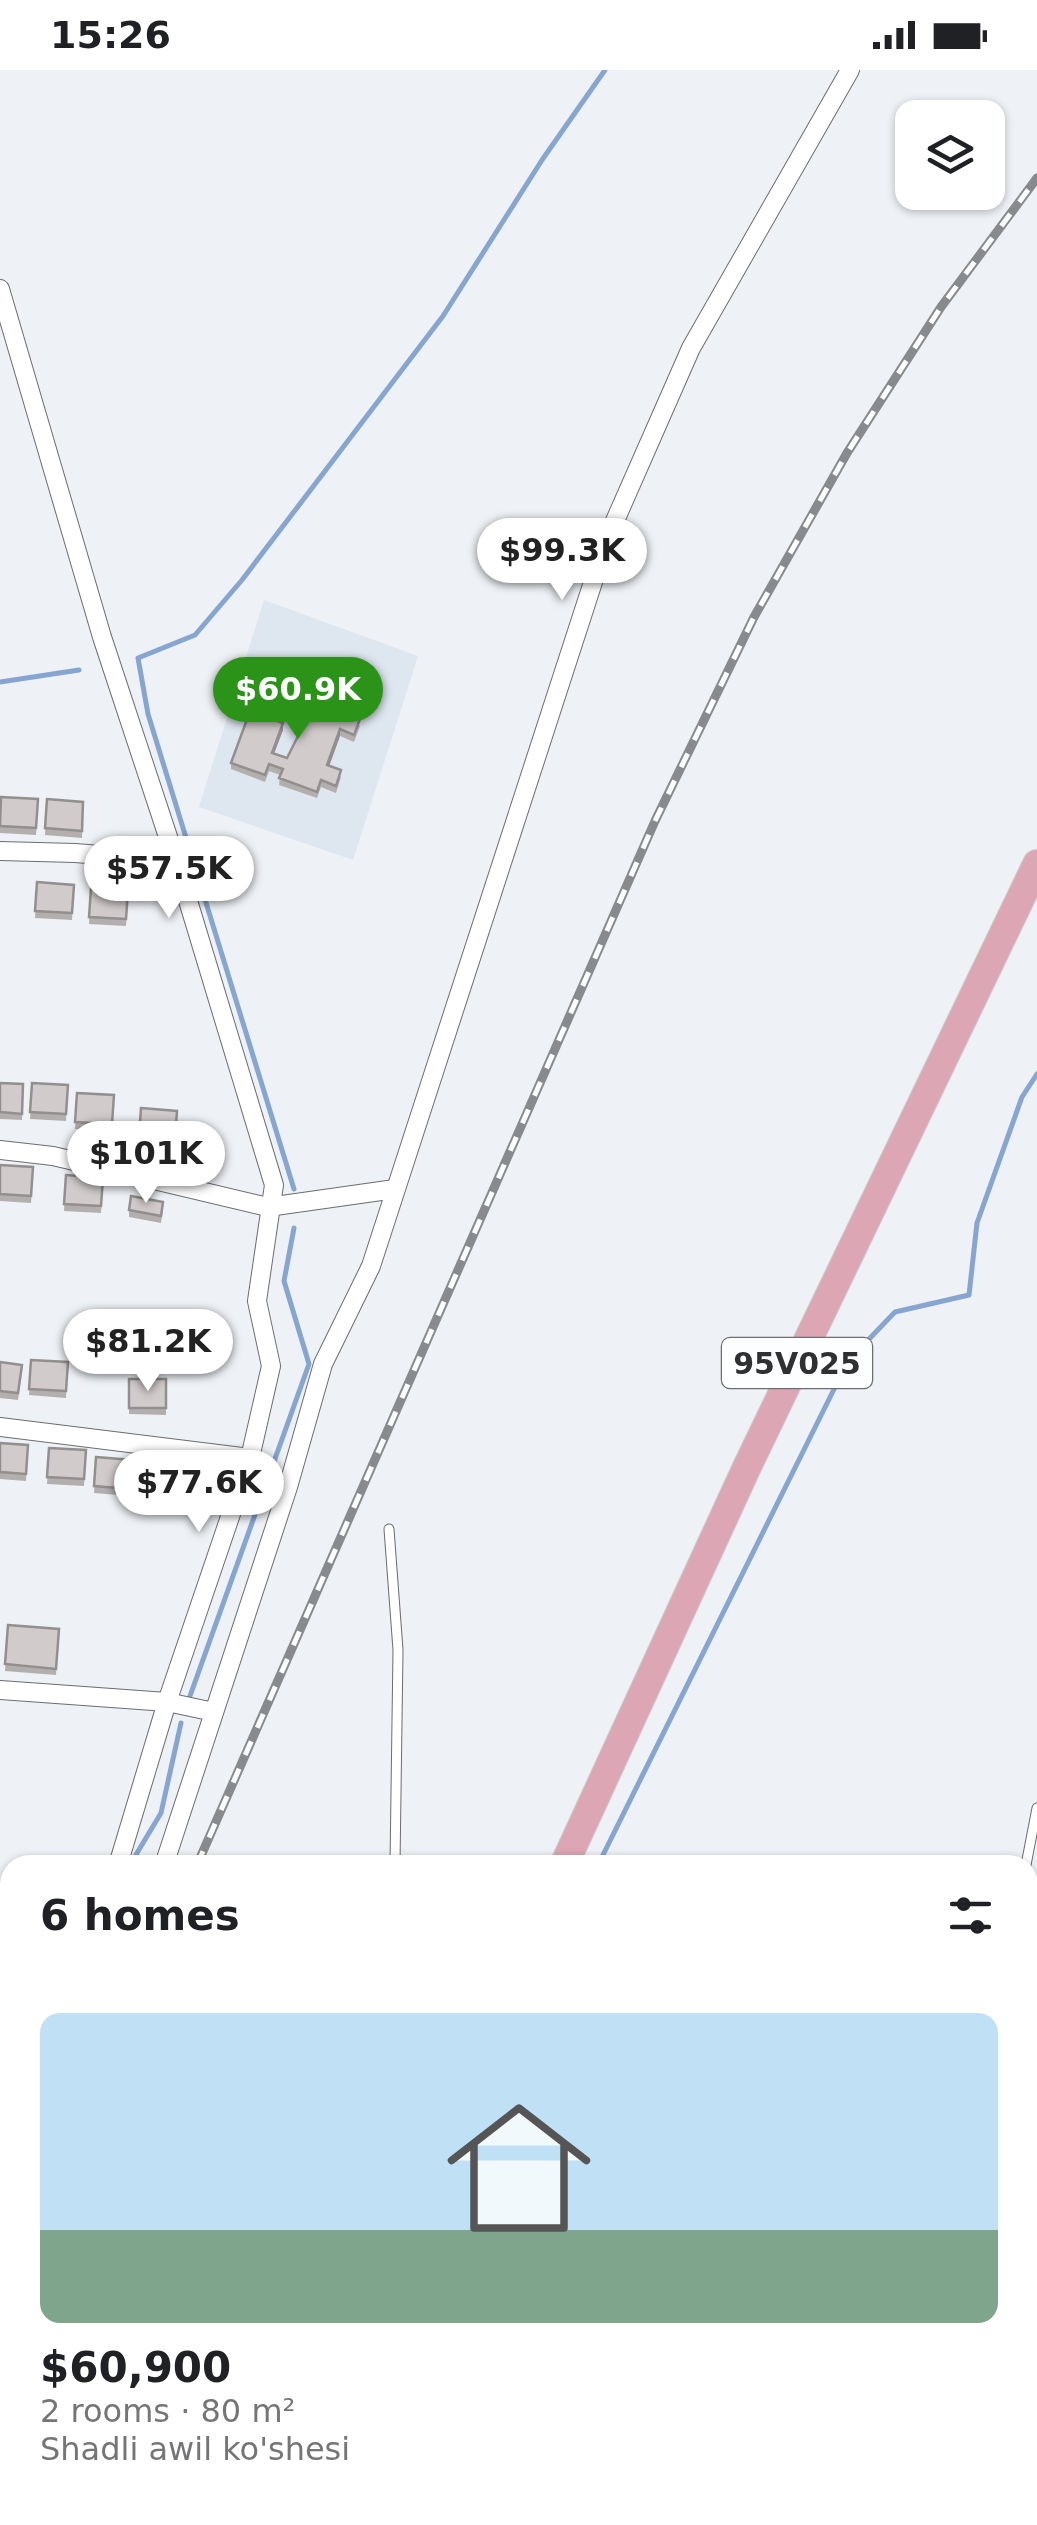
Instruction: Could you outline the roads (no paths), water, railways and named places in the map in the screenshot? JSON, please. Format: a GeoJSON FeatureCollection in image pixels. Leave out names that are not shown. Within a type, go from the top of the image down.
{"type":"FeatureCollection","features":[{"type":"Feature","properties":{"kind":"main road","name":"95V025"},"geometry":{"type":"LineString","coordinates":[[569,1855],[746,1469],[1037,864]]}},
{"type":"Feature","properties":{"kind":"street"},"geometry":{"type":"LineString","coordinates":[[167,1855],[288,1488],[323,1364],[371,1266],[608,539],[690,348],[850,70]]}},
{"type":"Feature","properties":{"kind":"street"},"geometry":{"type":"LineString","coordinates":[[0,289],[102,636],[176,861],[274,1186],[268,1206],[257,1301],[271,1366],[250,1458],[167,1702],[121,1855]]}},
{"type":"Feature","properties":{"kind":"street"},"geometry":{"type":"LineString","coordinates":[[0,852],[176,861]]}},
{"type":"Feature","properties":{"kind":"street"},"geometry":{"type":"LineString","coordinates":[[0,1150],[53,1156],[268,1206],[395,1189]]}},
{"type":"Feature","properties":{"kind":"street"},"geometry":{"type":"LineString","coordinates":[[0,1426],[250,1458]]}},
{"type":"Feature","properties":{"kind":"street"},"geometry":{"type":"LineString","coordinates":[[0,1690],[167,1702],[214,1712]]}},
{"type":"Feature","properties":{"kind":"lane"},"geometry":{"type":"LineString","coordinates":[[389,1529],[398,1650],[395,1855]]}},
{"type":"Feature","properties":{"kind":"lane"},"geometry":{"type":"LineString","coordinates":[[1028,1855],[1037,1808]]}},
{"type":"Feature","properties":{"kind":"waterway"},"geometry":{"type":"LineString","coordinates":[[294,1189],[148,714],[138,658],[195,635],[242,580],[443,316],[542,160],[605,70]]}},
{"type":"Feature","properties":{"kind":"waterway"},"geometry":{"type":"LineString","coordinates":[[0,682],[79,670]]}},
{"type":"Feature","properties":{"kind":"waterway"},"geometry":{"type":"LineString","coordinates":[[603,1855],[848,1361],[895,1312],[969,1295],[977,1223],[1022,1097],[1037,1074]]}},
{"type":"Feature","properties":{"kind":"waterway"},"geometry":{"type":"LineString","coordinates":[[190,1696],[309,1364],[284,1281],[294,1228]]}},
{"type":"Feature","properties":{"kind":"waterway"},"geometry":{"type":"LineString","coordinates":[[136,1855],[161,1813],[181,1723]]}},
{"type":"Feature","properties":{"kind":"railway"},"geometry":{"type":"LineString","coordinates":[[201,1855],[655,821],[754,617],[847,453],[941,307],[1037,178]]}}]}
